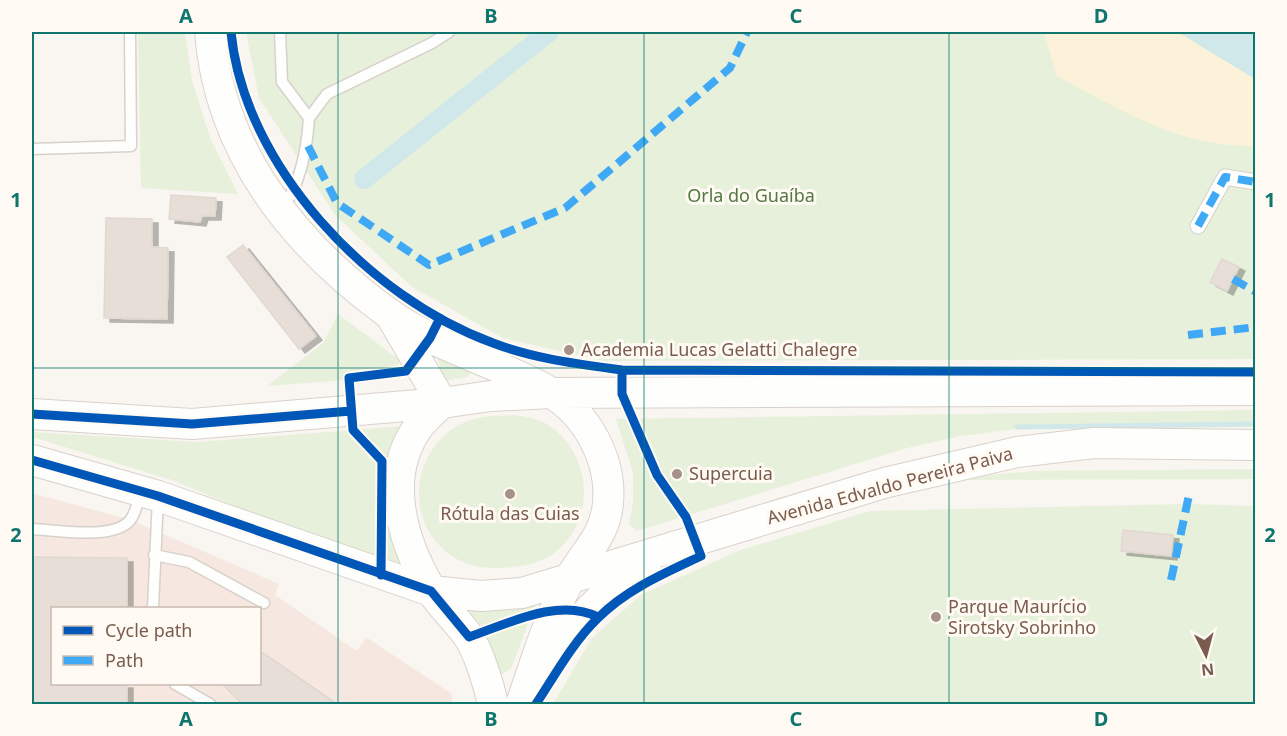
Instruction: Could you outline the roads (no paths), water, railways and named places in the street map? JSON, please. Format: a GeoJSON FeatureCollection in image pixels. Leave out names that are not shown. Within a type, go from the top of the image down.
{"type":"FeatureCollection","features":[{"type":"Feature","properties":{"kind":"main road"},"geometry":{"type":"LineString","coordinates":[[210,32],[227,113],[245,156],[280,213],[326,264],[389,314],[430,338],[551,393],[582,420],[601,451],[609,479],[608,504],[599,538],[569,580],[522,700]]}},
{"type":"Feature","properties":{"kind":"main road"},"geometry":{"type":"LineString","coordinates":[[389,314],[442,403]]}},
{"type":"Feature","properties":{"kind":"main road"},"geometry":{"type":"LineString","coordinates":[[32,414],[192,424],[442,403],[490,396],[551,393],[1256,390]]}},
{"type":"Feature","properties":{"kind":"main road"},"geometry":{"type":"LineString","coordinates":[[442,403],[419,426],[404,455],[399,486],[399,514],[405,534],[431,591],[469,637],[493,705]]}},
{"type":"Feature","properties":{"kind":"main road","name":"Avenida Edvaldo Pereira Paiva"},"geometry":{"type":"LineString","coordinates":[[32,460],[150,494],[431,591],[481,596],[522,593],[569,580],[695,538],[884,483],[1017,452],[1094,443],[1256,445]]}},
{"type":"Feature","properties":{"kind":"main road"},"geometry":{"type":"LineString","coordinates":[[522,700],[586,611],[628,575],[695,538]]}},
{"type":"Feature","properties":{"kind":"street"},"geometry":{"type":"LineString","coordinates":[[1198,225],[1225,177],[1256,182]]}},
{"type":"Feature","properties":{"kind":"lane"},"geometry":{"type":"LineString","coordinates":[[32,149],[131,147],[130,32]]}},
{"type":"Feature","properties":{"kind":"lane"},"geometry":{"type":"LineString","coordinates":[[280,32],[282,82],[309,117]]}},
{"type":"Feature","properties":{"kind":"lane"},"geometry":{"type":"LineString","coordinates":[[280,213],[296,189],[308,146],[309,117],[327,94],[432,43],[449,32]]}},
{"type":"Feature","properties":{"kind":"lane"},"geometry":{"type":"LineString","coordinates":[[32,529],[102,532],[118,529],[131,520],[150,494]]}},
{"type":"Feature","properties":{"kind":"lane"},"geometry":{"type":"LineString","coordinates":[[150,494],[154,555],[153,607]]}},
{"type":"Feature","properties":{"kind":"lane"},"geometry":{"type":"LineString","coordinates":[[154,555],[189,562],[264,603]]}},
{"type":"Feature","properties":{"kind":"lane"},"geometry":{"type":"LineString","coordinates":[[177,685],[210,705]]}},
{"type":"Feature","properties":{"kind":"water"},"geometry":{"type":"Polygon","coordinates":[[[1179,32],[1255,32],[1255,79],[1181,34],[1179,32]]]}},
{"type":"Feature","properties":{"kind":"waterway"},"geometry":{"type":"LineString","coordinates":[[364,179],[549,32]]}},
{"type":"Feature","properties":{"kind":"waterway"},"geometry":{"type":"LineString","coordinates":[[1017,427],[1256,424]]}},
{"type":"Feature","properties":{"kind":"place","name":"Academia Lucas Gelatti Chalegre"},"geometry":{"type":"Point","coordinates":[569,350]}},
{"type":"Feature","properties":{"kind":"place","name":"Supercuia"},"geometry":{"type":"Point","coordinates":[677,474]}},
{"type":"Feature","properties":{"kind":"place","name":"Rótula das Cuias"},"geometry":{"type":"Point","coordinates":[510,494]}},
{"type":"Feature","properties":{"kind":"place","name":"Parque Maurício Sirotsky Sobrinho"},"geometry":{"type":"Point","coordinates":[936,617]}},
{"type":"Feature","properties":{"kind":"park label","name":"Orla do Guaíba"},"geometry":{"type":"Point","coordinates":[751,196]}}]}
